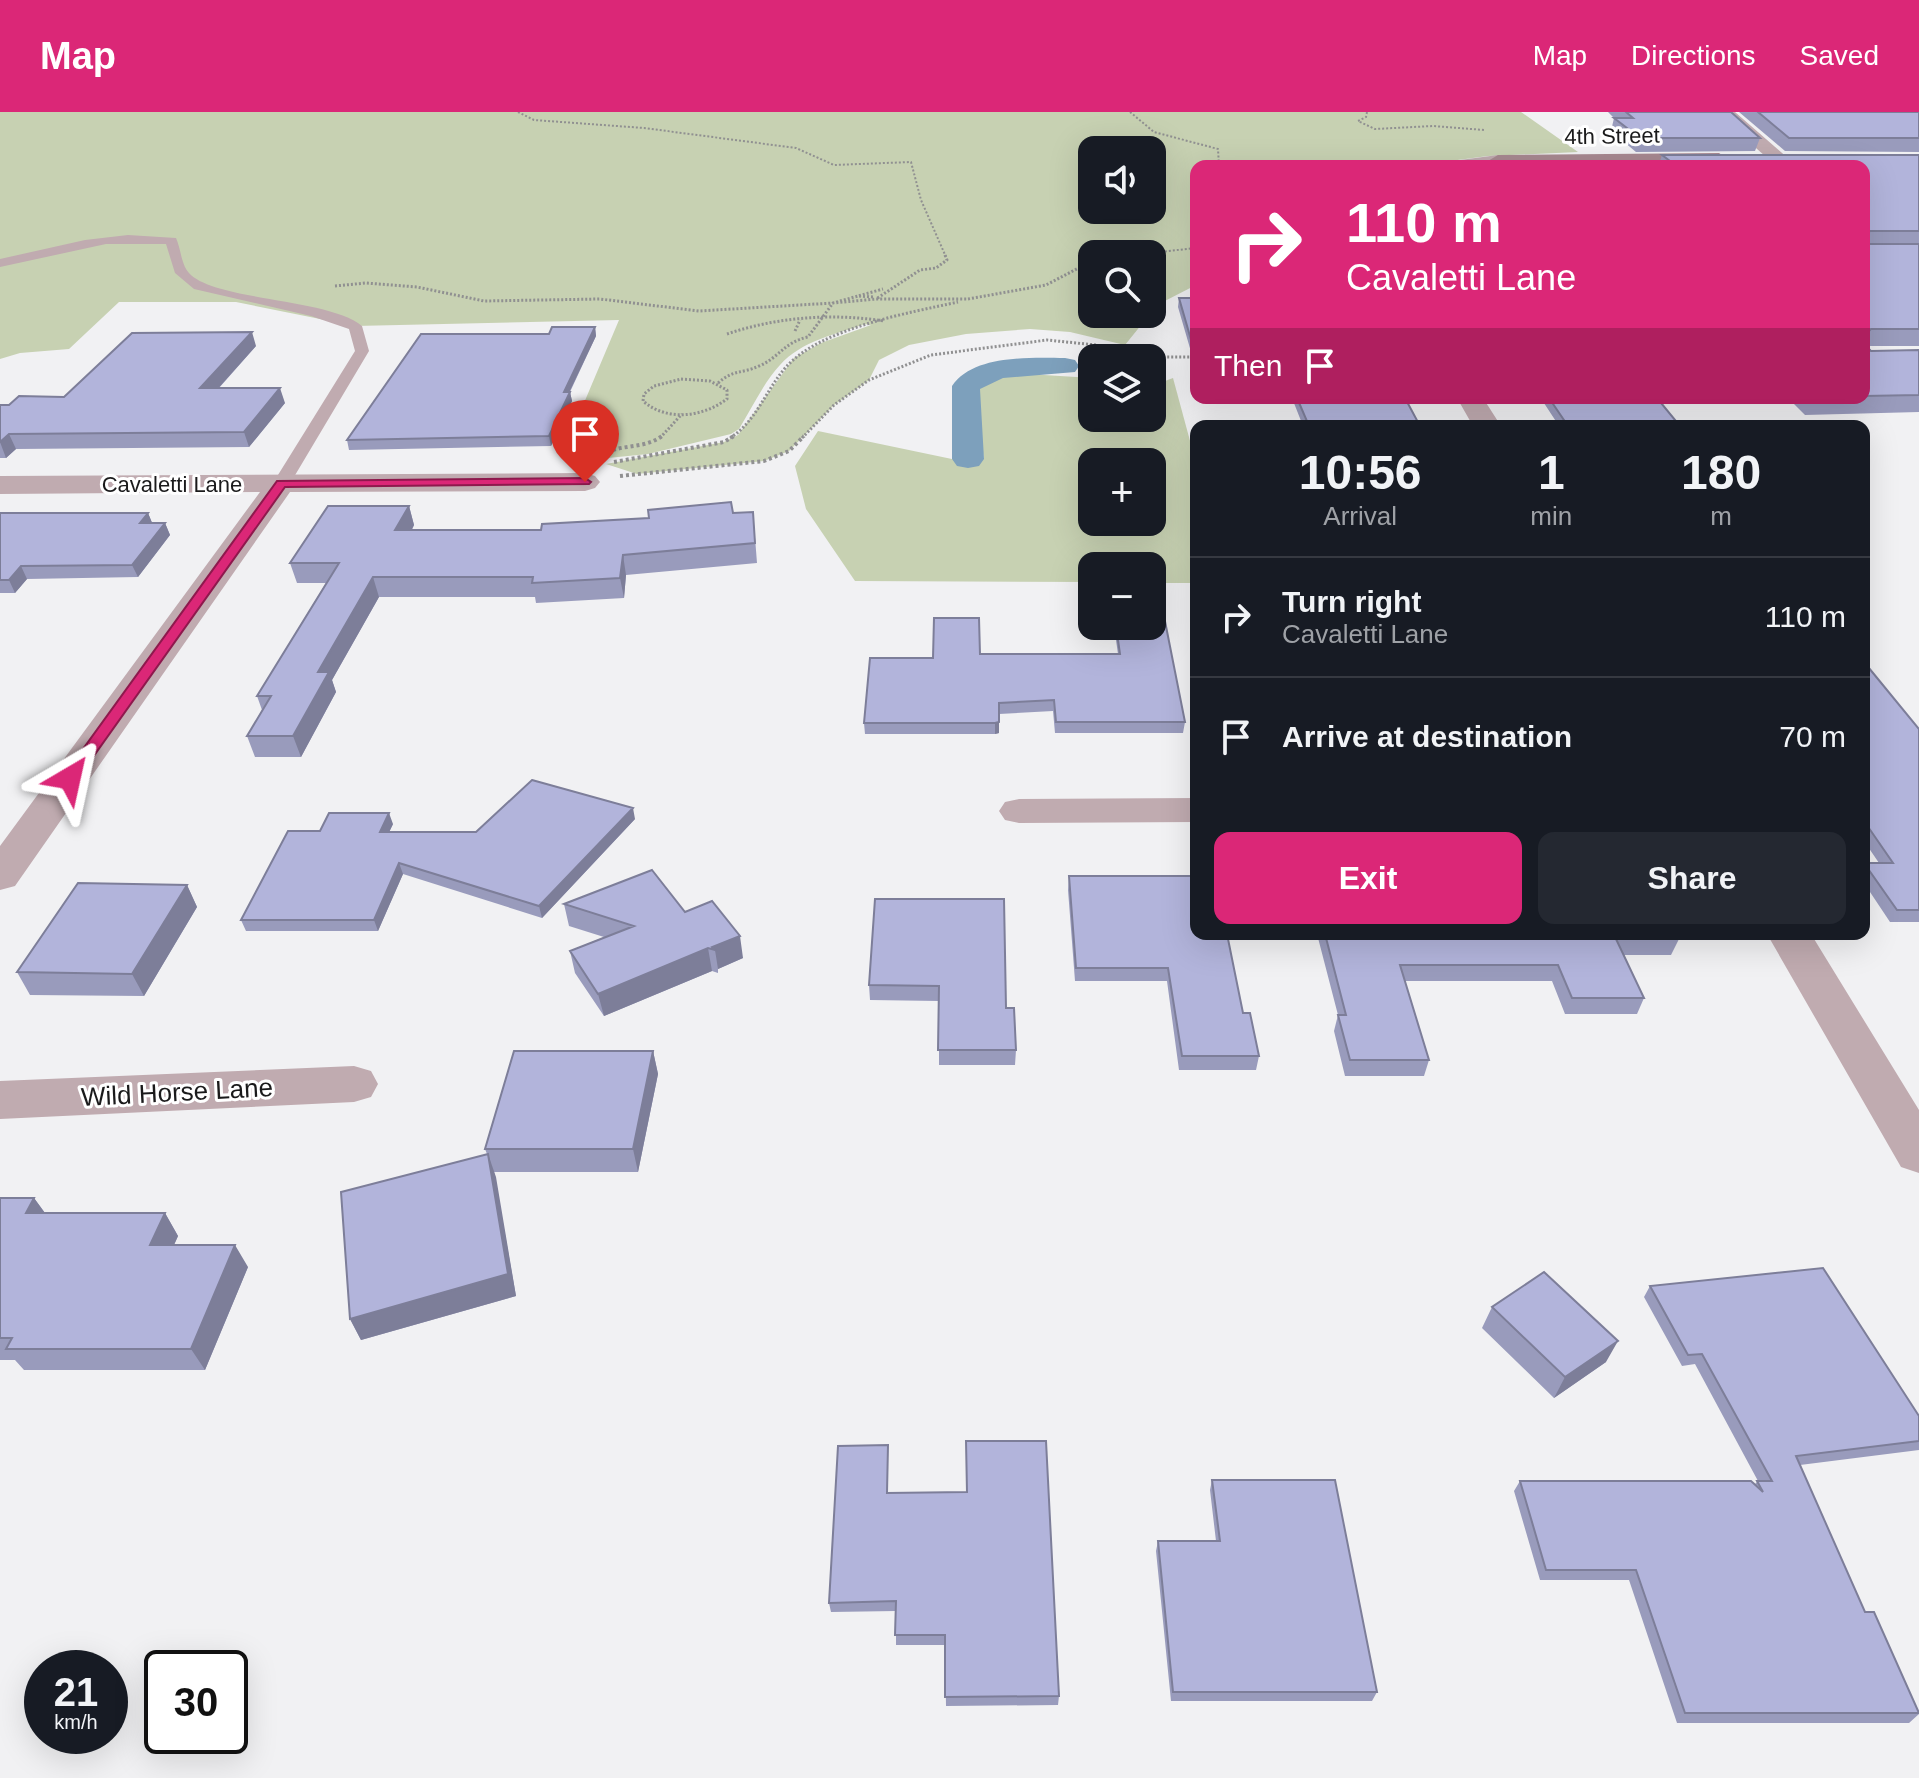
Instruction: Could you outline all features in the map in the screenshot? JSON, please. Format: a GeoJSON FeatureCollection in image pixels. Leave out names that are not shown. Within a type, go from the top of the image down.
{"type":"FeatureCollection","features":[{"type":"Feature","properties":{"kind":"street"},"geometry":{"type":"LineString","coordinates":[[1724,112],[1788,159]]}},
{"type":"Feature","properties":{"kind":"street","name":"4th Street"},"geometry":{"type":"LineString","coordinates":[[1624,160],[1788,159]]}},
{"type":"Feature","properties":{"kind":"street","name":"Cavaletti Lane"},"geometry":{"type":"LineString","coordinates":[[0,485],[282,483],[590,471]]}},
{"type":"Feature","properties":{"kind":"street"},"geometry":{"type":"LineString","coordinates":[[0,876],[282,483]]}},
{"type":"Feature","properties":{"kind":"street"},"geometry":{"type":"LineString","coordinates":[[1019,811],[1190,810]]}},
{"type":"Feature","properties":{"kind":"street"},"geometry":{"type":"LineString","coordinates":[[1793,940],[1919,1153]]}},
{"type":"Feature","properties":{"kind":"street","name":"Wild Horse Lane"},"geometry":{"type":"LineString","coordinates":[[0,1100],[354,1084]]}},
{"type":"Feature","properties":{"kind":"lane"},"geometry":{"type":"LineString","coordinates":[[0,263],[119,238],[147,237],[171,241],[176,268],[183,279],[199,286],[315,313],[355,326],[362,351],[282,483]]}},
{"type":"Feature","properties":{"kind":"path"},"geometry":{"type":"LineString","coordinates":[[518,112],[534,120],[644,128],[796,148],[834,165],[911,162],[921,200],[947,260],[936,268],[920,270],[917,276],[884,289],[833,303],[808,337],[792,340],[760,366],[731,372],[718,383]]}},
{"type":"Feature","properties":{"kind":"path"},"geometry":{"type":"LineString","coordinates":[[1130,112],[1154,132],[1218,149],[1219,160]]}},
{"type":"Feature","properties":{"kind":"path"},"geometry":{"type":"LineString","coordinates":[[1367,112],[1366,117],[1358,121],[1375,129],[1466,128],[1513,138],[1507,160]]}},
{"type":"Feature","properties":{"kind":"path"},"geometry":{"type":"LineString","coordinates":[[1166,251],[1190,249]]}},
{"type":"Feature","properties":{"kind":"path"},"geometry":{"type":"LineString","coordinates":[[616,467],[606,464],[724,442],[739,435],[794,358],[821,343],[969,299],[1046,285],[1078,268]]}},
{"type":"Feature","properties":{"kind":"path"},"geometry":{"type":"LineString","coordinates":[[331,286],[366,283],[417,287],[484,301],[600,299],[699,311],[877,298],[884,289]]}},
{"type":"Feature","properties":{"kind":"path"},"geometry":{"type":"LineString","coordinates":[[858,296],[969,299]]}},
{"type":"Feature","properties":{"kind":"path"},"geometry":{"type":"LineString","coordinates":[[727,334],[752,324],[800,320],[860,316],[885,322]]}},
{"type":"Feature","properties":{"kind":"path"},"geometry":{"type":"LineString","coordinates":[[795,331],[800,320]]}},
{"type":"Feature","properties":{"kind":"path"},"geometry":{"type":"LineString","coordinates":[[590,471],[637,474],[764,461],[779,456],[834,405],[869,380],[931,355],[1047,340],[1086,344]]}},
{"type":"Feature","properties":{"kind":"path"},"geometry":{"type":"LineString","coordinates":[[1166,357],[1190,357]]}},
{"type":"Feature","properties":{"kind":"path"},"geometry":{"type":"LineString","coordinates":[[691,379],[718,383],[727,390],[723,403],[682,414],[649,408],[642,397],[654,386],[671,381],[691,379]]}},
{"type":"Feature","properties":{"kind":"path"},"geometry":{"type":"LineString","coordinates":[[590,471],[610,448],[652,445],[664,437],[682,414]]}},
{"type":"Feature","properties":{"kind":"path"},"geometry":{"type":"LineString","coordinates":[[627,470],[637,474]]}},
{"type":"Feature","properties":{"kind":"green space"},"geometry":{"type":"Polygon","coordinates":[[[0,112],[1521,112],[1578,152],[1458,160],[1190,160],[1190,288],[1166,300],[1166,240],[1078,240],[1078,328],[1139,328],[1126,344],[1070,332],[1030,329],[966,334],[909,345],[879,360],[869,380],[834,405],[789,451],[764,461],[637,474],[606,464],[724,442],[738,435],[794,358],[821,343],[871,325],[865,324],[820,339],[789,357],[769,379],[739,429],[731,434],[648,454],[608,458],[562,455],[619,320],[355,326],[236,302],[119,302],[69,349],[20,353],[0,359],[0,112]]]}},
{"type":"Feature","properties":{"kind":"green space"},"geometry":{"type":"Polygon","coordinates":[[[1012,373],[1078,377],[1078,432],[1166,432],[1166,381],[1173,378],[1190,441],[1190,583],[1166,583],[1166,552],[1078,552],[1078,582],[855,581],[806,509],[795,466],[818,431],[971,463],[984,458],[980,438],[980,387],[1012,373]]]}},
{"type":"Feature","properties":{"kind":"building"},"geometry":{"type":"Polygon","coordinates":[[[1626,112],[1731,112],[1760,138],[1640,138],[1614,118],[1633,118],[1626,112]]]}},
{"type":"Feature","properties":{"kind":"building"},"geometry":{"type":"Polygon","coordinates":[[[1758,112],[1919,112],[1919,138],[1789,138],[1758,112]]]}},
{"type":"Feature","properties":{"kind":"building"},"geometry":{"type":"Polygon","coordinates":[[[1662,155],[1919,155],[1919,231],[1870,231],[1870,160],[1669,160],[1662,155]]]}},
{"type":"Feature","properties":{"kind":"building"},"geometry":{"type":"Polygon","coordinates":[[[1870,244],[1919,244],[1919,329],[1871,329],[1870,244]]]}},
{"type":"Feature","properties":{"kind":"building"},"geometry":{"type":"Polygon","coordinates":[[[1179,298],[1190,298],[1190,336],[1179,298]]]}},
{"type":"Feature","properties":{"kind":"building"},"geometry":{"type":"Polygon","coordinates":[[[552,327],[595,327],[564,392],[570,392],[549,436],[347,440],[421,334],[549,334],[552,327]]]}},
{"type":"Feature","properties":{"kind":"building"},"geometry":{"type":"Polygon","coordinates":[[[252,332],[200,388],[280,388],[244,432],[9,434],[0,442],[0,405],[9,405],[19,396],[64,397],[132,333],[252,332]]]}},
{"type":"Feature","properties":{"kind":"building"},"geometry":{"type":"Polygon","coordinates":[[[1870,350],[1919,350],[1919,395],[1870,396],[1870,350]]]}},
{"type":"Feature","properties":{"kind":"building"},"geometry":{"type":"Polygon","coordinates":[[[1300,404],[1408,404],[1417,420],[1306,420],[1300,404]]]}},
{"type":"Feature","properties":{"kind":"building"},"geometry":{"type":"Polygon","coordinates":[[[1553,404],[1662,404],[1675,420],[1564,420],[1553,404]]]}},
{"type":"Feature","properties":{"kind":"building"},"geometry":{"type":"Polygon","coordinates":[[[731,502],[733,513],[753,512],[755,543],[623,555],[620,578],[532,583],[533,577],[373,577],[318,672],[329,672],[293,736],[247,736],[271,696],[257,696],[339,563],[290,563],[328,506],[409,506],[395,530],[541,530],[542,524],[649,518],[648,510],[731,502]]]}},
{"type":"Feature","properties":{"kind":"building"},"geometry":{"type":"Polygon","coordinates":[[[0,513],[148,513],[140,523],[165,523],[132,565],[21,566],[9,580],[0,580],[0,513]]]}},
{"type":"Feature","properties":{"kind":"building"},"geometry":{"type":"Polygon","coordinates":[[[934,618],[979,618],[980,654],[1120,654],[1118,640],[1166,640],[1166,626],[1185,722],[1056,722],[1054,700],[999,703],[999,722],[995,723],[864,723],[870,658],[933,658],[934,618]]]}},
{"type":"Feature","properties":{"kind":"building"},"geometry":{"type":"Polygon","coordinates":[[[1870,669],[1919,729],[1919,910],[1897,910],[1870,872],[1870,863],[1893,863],[1870,830],[1870,669]]]}},
{"type":"Feature","properties":{"kind":"building"},"geometry":{"type":"Polygon","coordinates":[[[532,780],[633,808],[539,906],[399,863],[374,920],[241,920],[288,831],[320,831],[329,813],[389,813],[380,832],[476,832],[532,780]]]}},
{"type":"Feature","properties":{"kind":"building"},"geometry":{"type":"Polygon","coordinates":[[[652,870],[685,912],[712,901],[740,936],[712,947],[715,950],[708,948],[598,994],[570,951],[634,926],[564,904],[652,870]]]}},
{"type":"Feature","properties":{"kind":"building"},"geometry":{"type":"Polygon","coordinates":[[[1069,876],[1190,876],[1190,940],[1228,940],[1243,1013],[1250,1013],[1259,1056],[1182,1056],[1168,968],[1076,968],[1069,876]]]}},
{"type":"Feature","properties":{"kind":"building"},"geometry":{"type":"Polygon","coordinates":[[[78,883],[187,885],[132,974],[17,972],[78,883]]]}},
{"type":"Feature","properties":{"kind":"building"},"geometry":{"type":"Polygon","coordinates":[[[875,899],[1004,899],[1006,1008],[1014,1008],[1016,1050],[938,1050],[939,986],[869,985],[875,899]]]}},
{"type":"Feature","properties":{"kind":"building"},"geometry":{"type":"Polygon","coordinates":[[[1327,940],[1616,940],[1644,998],[1572,998],[1558,965],[1400,965],[1429,1060],[1350,1060],[1338,1015],[1346,1015],[1327,940]]]}},
{"type":"Feature","properties":{"kind":"building"},"geometry":{"type":"Polygon","coordinates":[[[514,1051],[653,1051],[633,1149],[485,1149],[514,1051]]]}},
{"type":"Feature","properties":{"kind":"building"},"geometry":{"type":"Polygon","coordinates":[[[488,1154],[508,1274],[350,1319],[341,1192],[488,1154]]]}},
{"type":"Feature","properties":{"kind":"building"},"geometry":{"type":"Polygon","coordinates":[[[0,1198],[34,1198],[26,1213],[165,1213],[150,1245],[235,1245],[191,1349],[6,1349],[12,1338],[0,1338],[0,1198]]]}},
{"type":"Feature","properties":{"kind":"building"},"geometry":{"type":"Polygon","coordinates":[[[1823,1268],[1919,1416],[1919,1441],[1796,1456],[1865,1612],[1874,1612],[1919,1713],[1685,1713],[1636,1570],[1546,1570],[1520,1481],[1751,1481],[1763,1492],[1757,1481],[1772,1481],[1702,1354],[1688,1355],[1650,1286],[1823,1268]]]}},
{"type":"Feature","properties":{"kind":"building"},"geometry":{"type":"Polygon","coordinates":[[[1544,1272],[1618,1341],[1565,1377],[1492,1307],[1544,1272]]]}},
{"type":"Feature","properties":{"kind":"building"},"geometry":{"type":"Polygon","coordinates":[[[966,1441],[1046,1441],[1059,1696],[945,1697],[945,1635],[895,1635],[896,1601],[829,1603],[838,1446],[888,1445],[887,1493],[967,1492],[966,1441]]]}},
{"type":"Feature","properties":{"kind":"building"},"geometry":{"type":"Polygon","coordinates":[[[1212,1480],[1335,1480],[1377,1692],[1173,1692],[1158,1541],[1220,1541],[1212,1480]]]}},
{"type":"Feature","properties":{"kind":"waterway"},"geometry":{"type":"LineString","coordinates":[[968,459],[966,386],[1000,370],[1065,366]]}},
{"type":"Feature","properties":{"kind":"route"},"geometry":{"type":"LineString","coordinates":[[70,778],[282,483],[585,482]]}}]}
